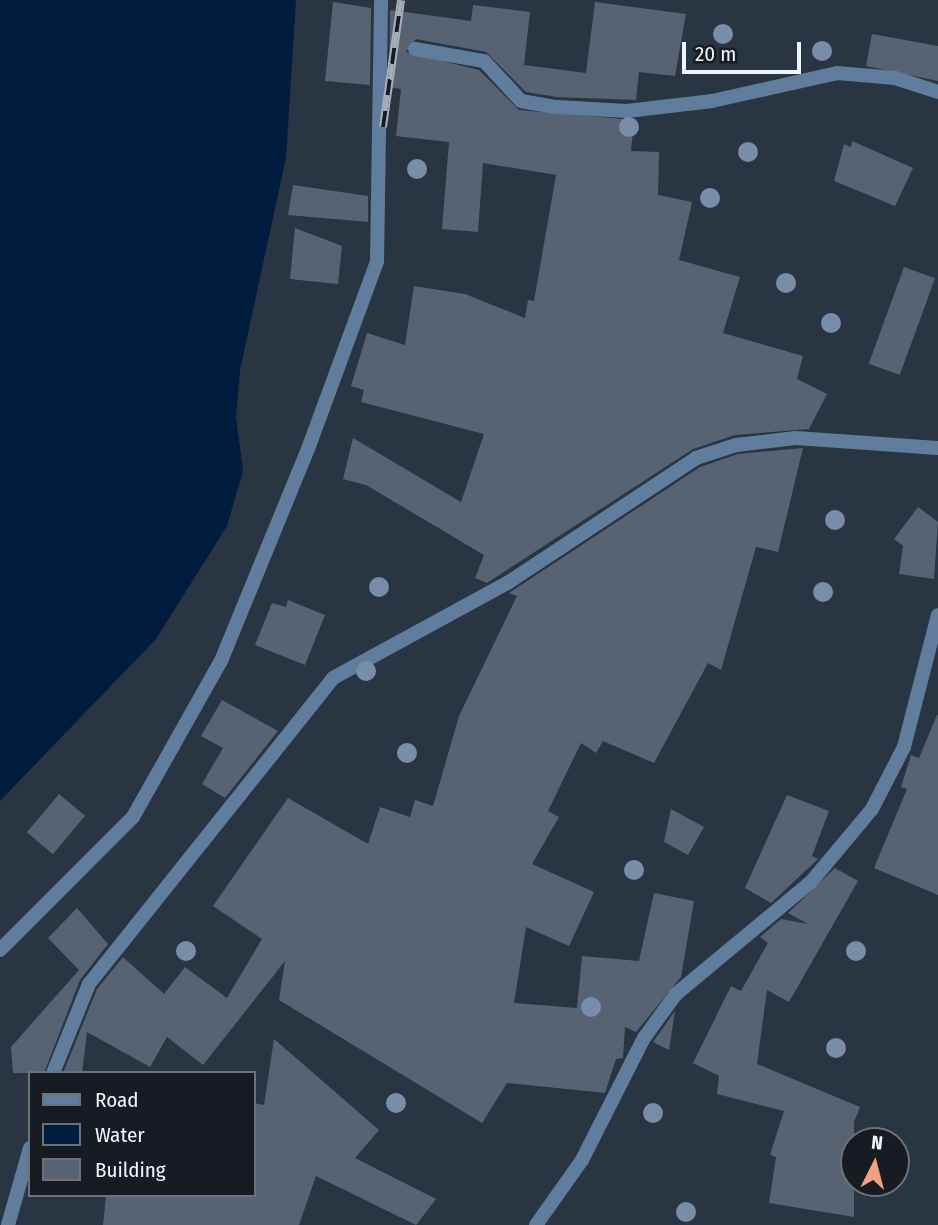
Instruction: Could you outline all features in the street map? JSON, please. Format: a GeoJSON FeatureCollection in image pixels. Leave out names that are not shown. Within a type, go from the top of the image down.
{"type":"FeatureCollection","features":[{"type":"Feature","properties":{"kind":"street"},"geometry":{"type":"LineString","coordinates":[[0,950],[133,817],[220,661],[308,449],[377,261],[381,0]]}},
{"type":"Feature","properties":{"kind":"street"},"geometry":{"type":"LineString","coordinates":[[415,49],[484,61],[521,101],[556,107],[627,110],[712,101],[837,73],[895,78],[938,92]]}},
{"type":"Feature","properties":{"kind":"street"},"geometry":{"type":"LineString","coordinates":[[54,1071],[89,984],[333,678],[498,588],[696,458],[736,445],[796,438],[938,448]]}},
{"type":"Feature","properties":{"kind":"street"},"geometry":{"type":"LineString","coordinates":[[536,1225],[582,1160],[644,1038],[676,994],[811,882],[872,809],[904,747],[938,615]]}},
{"type":"Feature","properties":{"kind":"street"},"geometry":{"type":"LineString","coordinates":[[8,1225],[28,1155]]}},
{"type":"Feature","properties":{"kind":"water"},"geometry":{"type":"Polygon","coordinates":[[[0,0],[296,0],[286,158],[240,370],[236,417],[243,471],[227,526],[156,639],[0,801],[0,0]]]}},
{"type":"Feature","properties":{"kind":"building"},"geometry":{"type":"Polygon","coordinates":[[[333,2],[371,8],[370,85],[325,81],[333,2]]]}},
{"type":"Feature","properties":{"kind":"building"},"geometry":{"type":"Polygon","coordinates":[[[595,2],[686,14],[675,76],[639,72],[636,100],[557,97],[526,92],[486,52],[416,39],[406,52],[479,70],[519,110],[634,120],[631,151],[659,152],[658,195],[692,202],[679,260],[740,277],[723,333],[803,356],[797,379],[827,394],[809,429],[735,435],[693,449],[487,583],[475,578],[484,555],[366,485],[343,479],[353,438],[461,502],[484,434],[361,402],[364,390],[351,386],[367,333],[405,345],[414,286],[465,294],[525,318],[528,300],[534,301],[556,175],[483,163],[478,232],[442,229],[449,142],[396,136],[401,89],[389,87],[390,10],[471,21],[473,5],[530,12],[524,65],[586,73],[595,2]]]}},
{"type":"Feature","properties":{"kind":"building"},"geometry":{"type":"Polygon","coordinates":[[[872,34],[938,46],[938,81],[866,66],[872,34]]]}},
{"type":"Feature","properties":{"kind":"building"},"geometry":{"type":"Polygon","coordinates":[[[852,141],[913,168],[895,206],[834,181],[844,144],[851,147],[852,141]]]}},
{"type":"Feature","properties":{"kind":"building"},"geometry":{"type":"Polygon","coordinates":[[[293,185],[368,196],[368,222],[288,215],[293,185]]]}},
{"type":"Feature","properties":{"kind":"building"},"geometry":{"type":"Polygon","coordinates":[[[295,228],[342,246],[338,284],[290,279],[295,228]]]}},
{"type":"Feature","properties":{"kind":"building"},"geometry":{"type":"Polygon","coordinates":[[[904,267],[935,278],[900,375],[869,364],[904,267]]]}},
{"type":"Feature","properties":{"kind":"building"},"geometry":{"type":"Polygon","coordinates":[[[803,448],[778,552],[756,547],[721,670],[708,663],[654,763],[603,741],[596,753],[581,743],[548,811],[559,817],[532,864],[594,892],[569,946],[526,927],[514,1003],[577,1008],[582,956],[639,961],[654,893],[694,901],[681,977],[636,1032],[625,1027],[623,1058],[616,1059],[605,1093],[507,1083],[482,1123],[279,1000],[285,961],[203,1065],[167,1037],[150,1067],[87,1032],[82,1071],[64,1071],[97,989],[123,957],[164,994],[185,967],[227,998],[262,939],[213,906],[288,798],[368,844],[380,807],[410,817],[415,800],[433,806],[459,716],[517,596],[509,593],[700,467],[738,454],[803,448]]]}},
{"type":"Feature","properties":{"kind":"building"},"geometry":{"type":"Polygon","coordinates":[[[918,507],[938,522],[934,579],[899,574],[903,546],[894,539],[918,507]]]}},
{"type":"Feature","properties":{"kind":"building"},"geometry":{"type":"Polygon","coordinates":[[[288,600],[325,615],[305,665],[255,645],[272,603],[286,607],[288,600]]]}},
{"type":"Feature","properties":{"kind":"building"},"geometry":{"type":"Polygon","coordinates":[[[222,700],[278,731],[225,798],[202,784],[223,748],[201,736],[222,700]]]}},
{"type":"Feature","properties":{"kind":"building"},"geometry":{"type":"Polygon","coordinates":[[[937,715],[938,895],[874,868],[907,789],[901,787],[911,755],[919,758],[937,715]]]}},
{"type":"Feature","properties":{"kind":"building"},"geometry":{"type":"Polygon","coordinates":[[[59,794],[85,816],[53,854],[27,832],[59,794]]]}},
{"type":"Feature","properties":{"kind":"building"},"geometry":{"type":"Polygon","coordinates":[[[787,795],[829,811],[812,856],[818,859],[771,903],[745,888],[787,795]]]}},
{"type":"Feature","properties":{"kind":"building"},"geometry":{"type":"Polygon","coordinates":[[[671,809],[704,827],[688,855],[664,842],[671,809]]]}},
{"type":"Feature","properties":{"kind":"building"},"geometry":{"type":"Polygon","coordinates":[[[835,868],[858,881],[789,1002],[767,990],[757,1064],[860,1107],[854,1127],[840,1127],[840,1197],[854,1197],[854,1217],[769,1203],[776,1157],[770,1155],[784,1111],[717,1094],[719,1076],[693,1063],[731,986],[741,991],[768,943],[760,937],[781,919],[808,924],[788,913],[835,868]]]}},
{"type":"Feature","properties":{"kind":"building"},"geometry":{"type":"Polygon","coordinates":[[[77,908],[108,944],[80,980],[45,1071],[13,1073],[11,1047],[79,970],[48,938],[77,908]]]}},
{"type":"Feature","properties":{"kind":"building"},"geometry":{"type":"Polygon","coordinates":[[[675,1011],[669,1050],[653,1042],[675,1011]]]}},
{"type":"Feature","properties":{"kind":"building"},"geometry":{"type":"Polygon","coordinates":[[[274,1039],[379,1130],[355,1158],[436,1199],[416,1225],[316,1176],[299,1225],[103,1225],[106,1197],[256,1197],[256,1103],[264,1105],[274,1039]]]}},
{"type":"Feature","properties":{"kind":"railway"},"geometry":{"type":"LineString","coordinates":[[383,127],[401,0]]}}]}
